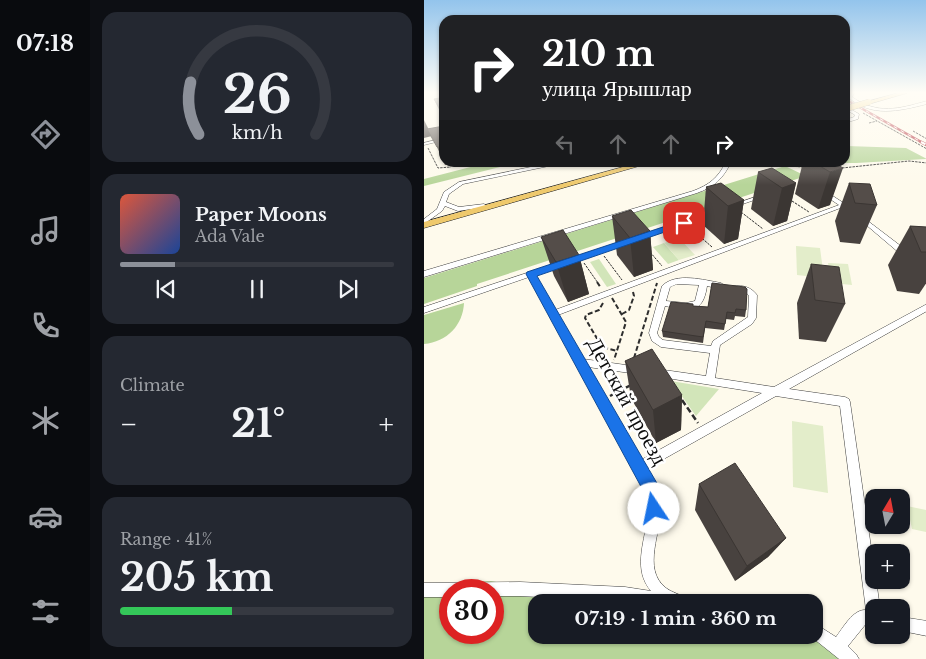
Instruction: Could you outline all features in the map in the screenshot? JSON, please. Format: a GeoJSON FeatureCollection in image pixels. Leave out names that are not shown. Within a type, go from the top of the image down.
{"type":"FeatureCollection","features":[{"type":"Feature","properties":{"kind":"main road"},"geometry":{"type":"LineString","coordinates":[[424,224],[632,167]]}},
{"type":"Feature","properties":{"kind":"street"},"geometry":{"type":"LineString","coordinates":[[425,143],[439,140]]}},
{"type":"Feature","properties":{"kind":"street"},"geometry":{"type":"LineString","coordinates":[[424,224],[437,214],[446,192],[461,183],[541,167]]}},
{"type":"Feature","properties":{"kind":"street"},"geometry":{"type":"LineString","coordinates":[[424,274],[695,192],[722,177],[727,167]]}},
{"type":"Feature","properties":{"kind":"street"},"geometry":{"type":"LineString","coordinates":[[813,187],[844,205],[912,258]]}},
{"type":"Feature","properties":{"kind":"street"},"geometry":{"type":"LineString","coordinates":[[424,310],[778,191]]}},
{"type":"Feature","properties":{"kind":"street"},"geometry":{"type":"LineString","coordinates":[[443,203],[453,208],[465,209],[507,202]]}},
{"type":"Feature","properties":{"kind":"street"},"geometry":{"type":"LineString","coordinates":[[553,314],[844,205]]}},
{"type":"Feature","properties":{"kind":"street"},"geometry":{"type":"LineString","coordinates":[[665,272],[674,281]]}},
{"type":"Feature","properties":{"kind":"street","name":"Детский проезд"},"geometry":{"type":"LineString","coordinates":[[531,274],[652,491],[655,499],[646,562],[649,575],[657,589],[663,594]]}},
{"type":"Feature","properties":{"kind":"street"},"geometry":{"type":"LineString","coordinates":[[710,381],[714,350],[718,341],[750,321],[753,296],[748,290],[742,288],[674,281],[666,286],[654,333],[657,341],[661,344],[714,350]]}},
{"type":"Feature","properties":{"kind":"street"},"geometry":{"type":"LineString","coordinates":[[662,303],[696,305],[700,301],[703,284]]}},
{"type":"Feature","properties":{"kind":"street"},"geometry":{"type":"LineString","coordinates":[[639,467],[926,307]]}},
{"type":"Feature","properties":{"kind":"street"},"geometry":{"type":"LineString","coordinates":[[580,362],[845,402],[871,599]]}},
{"type":"Feature","properties":{"kind":"street"},"geometry":{"type":"LineString","coordinates":[[424,590],[520,589],[625,594]]}},
{"type":"Feature","properties":{"kind":"street"},"geometry":{"type":"LineString","coordinates":[[837,646],[862,617],[865,618]]}},
{"type":"Feature","properties":{"kind":"street"},"geometry":{"type":"LineString","coordinates":[[910,626],[926,629]]}},
{"type":"Feature","properties":{"kind":"street"},"geometry":{"type":"LineString","coordinates":[[823,636],[851,659]]}},
{"type":"Feature","properties":{"kind":"path"},"geometry":{"type":"LineString","coordinates":[[883,124],[926,149]]}},
{"type":"Feature","properties":{"kind":"path"},"geometry":{"type":"LineString","coordinates":[[913,131],[926,139]]}},
{"type":"Feature","properties":{"kind":"path"},"geometry":{"type":"LineString","coordinates":[[425,143],[438,168],[451,167]]}},
{"type":"Feature","properties":{"kind":"path"},"geometry":{"type":"LineString","coordinates":[[850,166],[908,161],[926,163]]}},
{"type":"Feature","properties":{"kind":"path"},"geometry":{"type":"LineString","coordinates":[[835,167],[843,167]]}},
{"type":"Feature","properties":{"kind":"path"},"geometry":{"type":"LineString","coordinates":[[836,170],[843,167]]}},
{"type":"Feature","properties":{"kind":"path"},"geometry":{"type":"LineString","coordinates":[[778,191],[815,216]]}},
{"type":"Feature","properties":{"kind":"path"},"geometry":{"type":"LineString","coordinates":[[734,206],[768,233]]}},
{"type":"Feature","properties":{"kind":"path"},"geometry":{"type":"LineString","coordinates":[[684,223],[717,252]]}},
{"type":"Feature","properties":{"kind":"path"},"geometry":{"type":"LineString","coordinates":[[631,369],[665,272],[638,238]]}},
{"type":"Feature","properties":{"kind":"path"},"geometry":{"type":"LineString","coordinates":[[601,251],[634,296],[629,310],[622,314]]}},
{"type":"Feature","properties":{"kind":"path"},"geometry":{"type":"LineString","coordinates":[[581,257],[622,314],[626,323],[612,367]]}},
{"type":"Feature","properties":{"kind":"path"},"geometry":{"type":"LineString","coordinates":[[607,294],[601,308],[585,317],[601,346],[617,351]]}},
{"type":"Feature","properties":{"kind":"path"},"geometry":{"type":"LineString","coordinates":[[602,400],[635,383]]}},
{"type":"Feature","properties":{"kind":"path"},"geometry":{"type":"LineString","coordinates":[[678,396],[704,431]]}},
{"type":"Feature","properties":{"kind":"green space"},"geometry":{"type":"Polygon","coordinates":[[[850,146],[906,148],[927,159],[850,163],[850,146]]]}},
{"type":"Feature","properties":{"kind":"green space"},"geometry":{"type":"Polygon","coordinates":[[[471,167],[500,167],[424,186],[424,179],[471,167]]]}},
{"type":"Feature","properties":{"kind":"green space"},"geometry":{"type":"Polygon","coordinates":[[[782,167],[787,167],[806,176],[477,284],[477,286],[424,304],[424,278],[782,167]]]}},
{"type":"Feature","properties":{"kind":"green space"},"geometry":{"type":"Polygon","coordinates":[[[679,238],[695,255],[679,260],[664,243],[679,238]]]}},
{"type":"Feature","properties":{"kind":"green space"},"geometry":{"type":"Polygon","coordinates":[[[664,243],[679,260],[668,264],[653,247],[664,243]]]}},
{"type":"Feature","properties":{"kind":"green space"},"geometry":{"type":"Polygon","coordinates":[[[796,246],[820,248],[824,278],[797,275],[796,246]]]}},
{"type":"Feature","properties":{"kind":"green space"},"geometry":{"type":"Polygon","coordinates":[[[599,259],[616,284],[607,287],[590,262],[599,259]]]}},
{"type":"Feature","properties":{"kind":"green space"},"geometry":{"type":"Polygon","coordinates":[[[828,263],[848,264],[852,285],[832,283],[828,263]]]}},
{"type":"Feature","properties":{"kind":"green space"},"geometry":{"type":"Polygon","coordinates":[[[464,303],[461,318],[452,331],[440,340],[424,344],[424,315],[464,303]]]}},
{"type":"Feature","properties":{"kind":"green space"},"geometry":{"type":"Polygon","coordinates":[[[671,381],[719,389],[696,416],[671,381]]]}},
{"type":"Feature","properties":{"kind":"green space"},"geometry":{"type":"Polygon","coordinates":[[[792,421],[823,426],[828,493],[793,487],[792,421]]]}},
{"type":"Feature","properties":{"kind":"green space"},"geometry":{"type":"Polygon","coordinates":[[[910,507],[926,510],[926,532],[912,529],[910,507]]]}},
{"type":"Feature","properties":{"kind":"green space"},"geometry":{"type":"Polygon","coordinates":[[[504,583],[564,594],[528,594],[528,644],[823,643],[835,650],[844,659],[424,659],[424,585],[439,584],[439,644],[504,644],[504,583]]]}},
{"type":"Feature","properties":{"kind":"building"},"geometry":{"type":"Polygon","coordinates":[[[439,127],[439,147],[437,147],[427,129],[439,127]]]}},
{"type":"Feature","properties":{"kind":"building"},"geometry":{"type":"Polygon","coordinates":[[[822,167],[843,168],[830,172],[822,167]]]}},
{"type":"Feature","properties":{"kind":"building"},"geometry":{"type":"Polygon","coordinates":[[[772,168],[796,183],[782,188],[758,172],[772,168]]]}},
{"type":"Feature","properties":{"kind":"building"},"geometry":{"type":"Polygon","coordinates":[[[721,183],[744,200],[728,206],[706,187],[721,183]]]}},
{"type":"Feature","properties":{"kind":"building"},"geometry":{"type":"Polygon","coordinates":[[[849,183],[870,184],[877,205],[855,203],[849,183]]]}},
{"type":"Feature","properties":{"kind":"building"},"geometry":{"type":"Polygon","coordinates":[[[631,210],[650,231],[630,238],[612,216],[631,210]]]}},
{"type":"Feature","properties":{"kind":"building"},"geometry":{"type":"Polygon","coordinates":[[[910,226],[927,227],[927,252],[921,252],[910,226]]]}},
{"type":"Feature","properties":{"kind":"building"},"geometry":{"type":"Polygon","coordinates":[[[563,230],[579,255],[556,262],[541,237],[563,230]]]}},
{"type":"Feature","properties":{"kind":"building"},"geometry":{"type":"Polygon","coordinates":[[[811,264],[839,267],[845,304],[815,300],[811,264]]]}},
{"type":"Feature","properties":{"kind":"building"},"geometry":{"type":"Polygon","coordinates":[[[712,283],[745,287],[747,289],[746,310],[736,309],[735,313],[727,312],[725,324],[706,321],[703,337],[662,331],[671,302],[708,307],[712,283]]]}},
{"type":"Feature","properties":{"kind":"building"},"geometry":{"type":"Polygon","coordinates":[[[652,349],[682,395],[653,410],[625,361],[652,349]]]}},
{"type":"Feature","properties":{"kind":"building"},"geometry":{"type":"Polygon","coordinates":[[[735,463],[786,538],[747,566],[699,484],[735,463]]]}},
{"type":"Feature","properties":{"kind":"railway"},"geometry":{"type":"LineString","coordinates":[[889,124],[923,143]]}},
{"type":"Feature","properties":{"kind":"railway"},"geometry":{"type":"LineString","coordinates":[[923,143],[927,145]]}},
{"type":"Feature","properties":{"kind":"route"},"geometry":{"type":"LineString","coordinates":[[654,509],[655,499],[652,491],[531,274],[684,223]]}}]}
